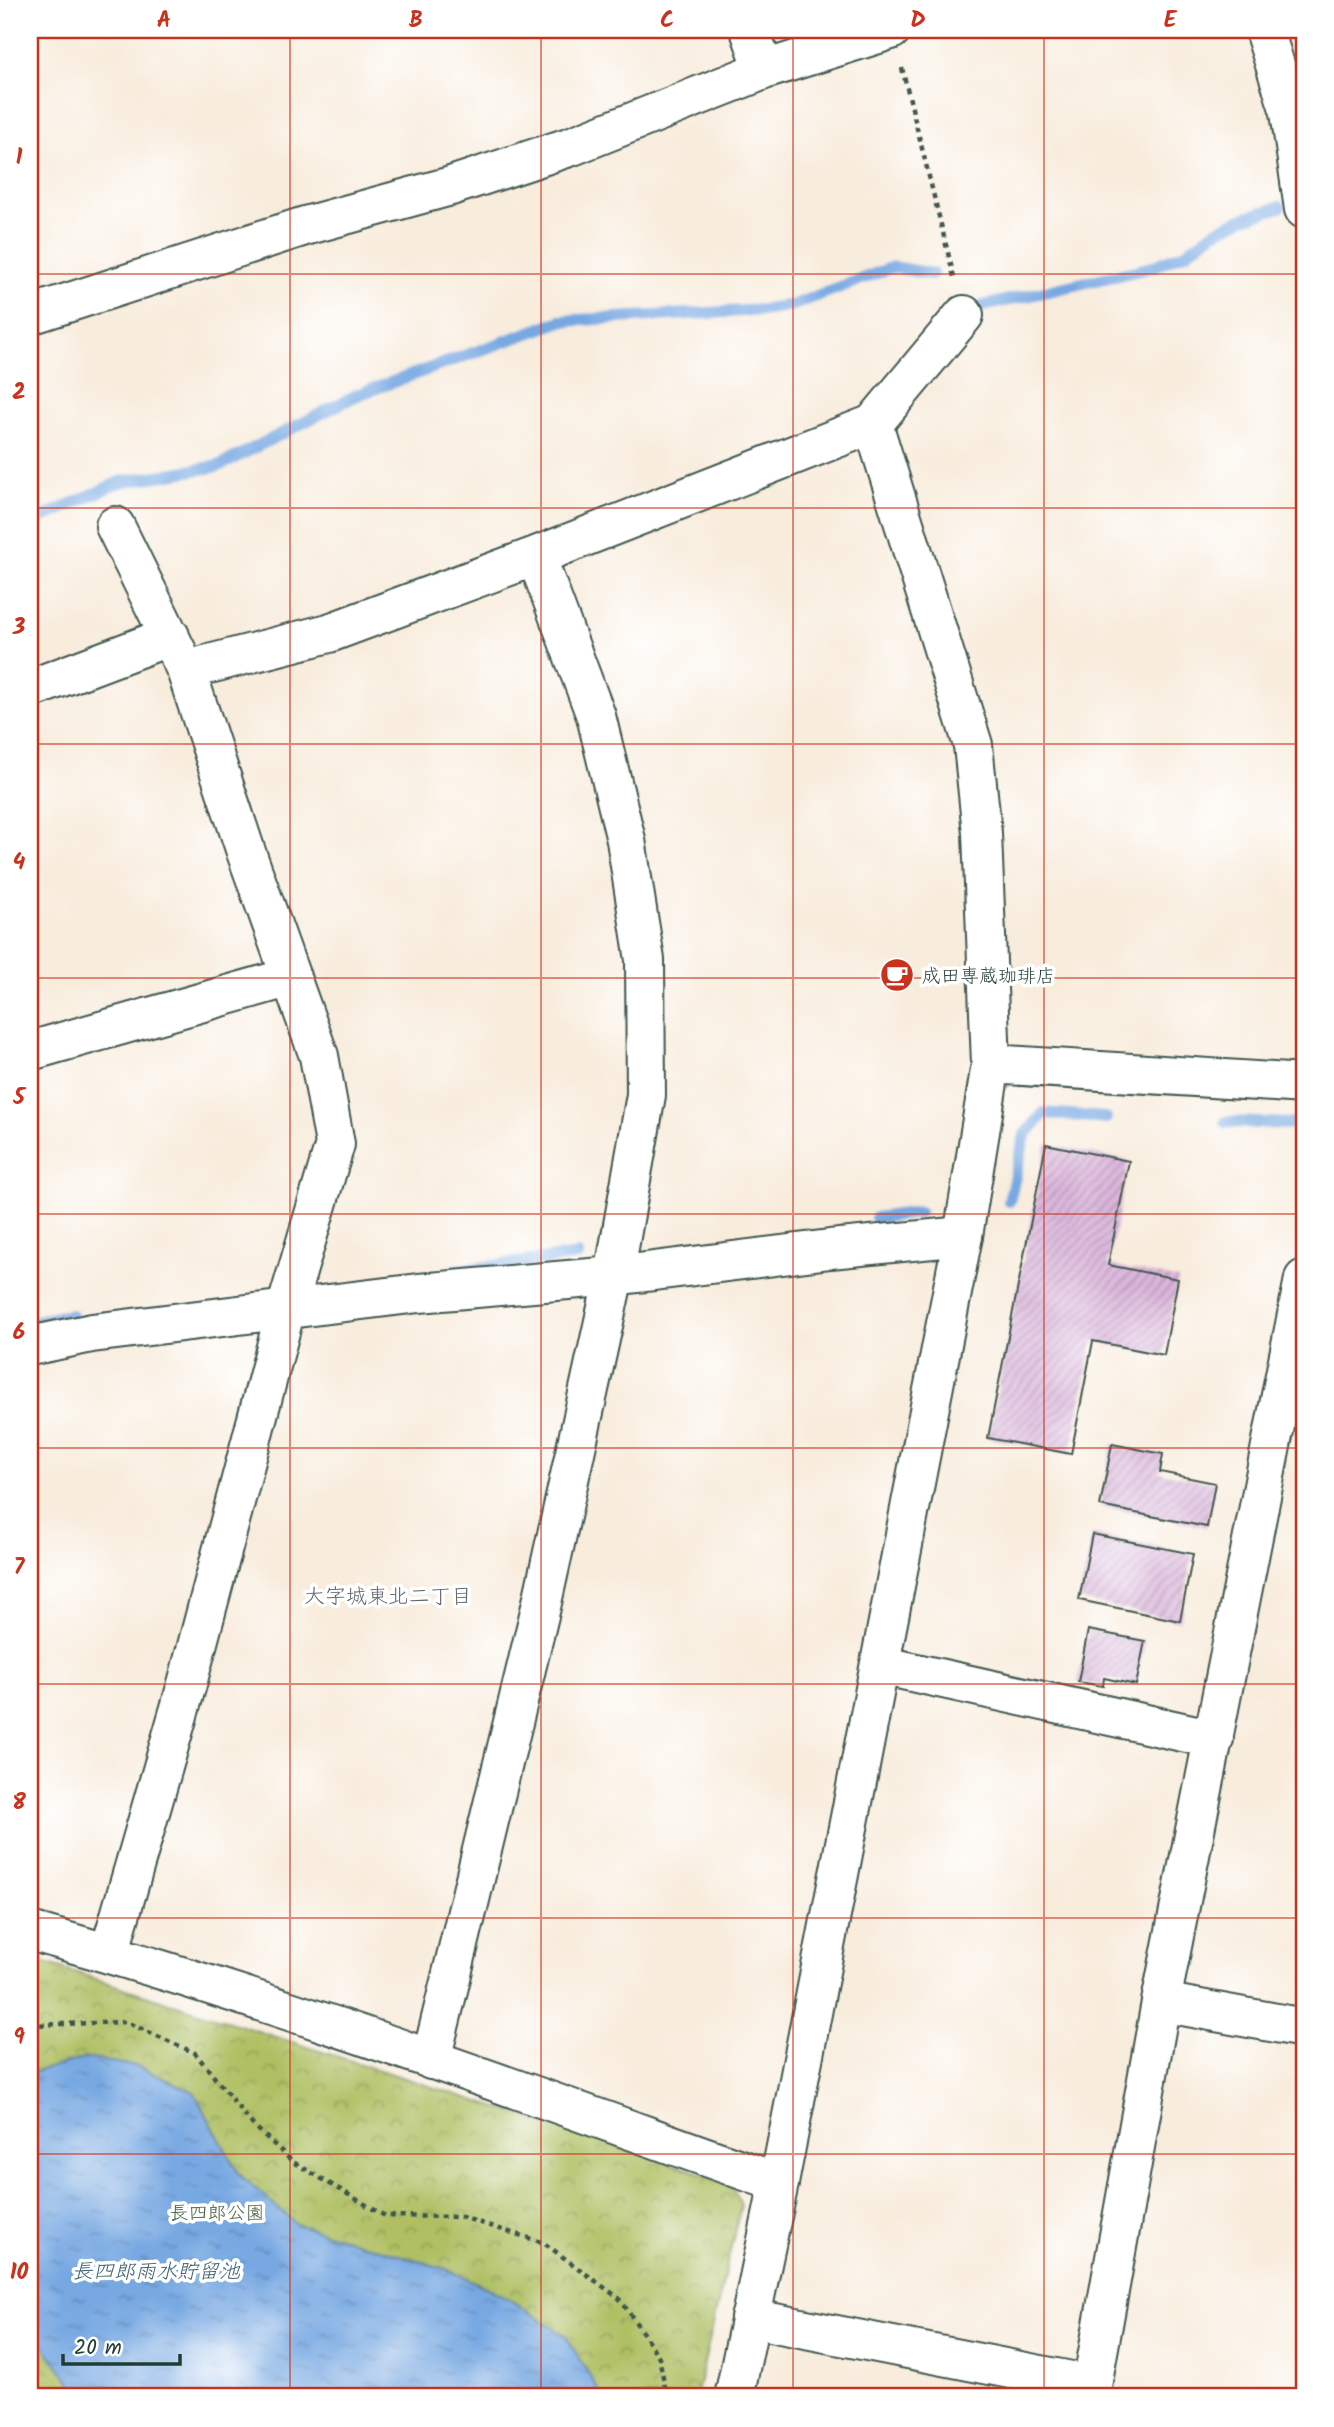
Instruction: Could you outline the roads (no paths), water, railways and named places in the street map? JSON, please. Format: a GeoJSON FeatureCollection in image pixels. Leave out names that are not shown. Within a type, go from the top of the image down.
{"type":"FeatureCollection","features":[{"type":"Feature","properties":{"kind":"street"},"geometry":{"type":"LineString","coordinates":[[750,30],[764,70]]}},
{"type":"Feature","properties":{"kind":"street"},"geometry":{"type":"LineString","coordinates":[[1264,30],[1290,112],[1304,209]]}},
{"type":"Feature","properties":{"kind":"street"},"geometry":{"type":"LineString","coordinates":[[30,315],[305,226],[451,186],[572,146],[764,70],[895,43]]}},
{"type":"Feature","properties":{"kind":"street"},"geometry":{"type":"LineString","coordinates":[[186,670],[329,634],[873,424],[964,315]]}},
{"type":"Feature","properties":{"kind":"street"},"geometry":{"type":"LineString","coordinates":[[734,2397],[779,2183],[963,1236],[991,1064],[982,833],[973,745],[873,424]]}},
{"type":"Feature","properties":{"kind":"street"},"geometry":{"type":"LineString","coordinates":[[109,1954],[187,1684],[286,1309],[335,1144],[318,1056],[246,852],[186,670],[115,526]]}},
{"type":"Feature","properties":{"kind":"street"},"geometry":{"type":"LineString","coordinates":[[431,2060],[541,1607],[614,1276],[646,1096],[645,960],[626,840],[596,716],[536,556]]}},
{"type":"Feature","properties":{"kind":"street"},"geometry":{"type":"LineString","coordinates":[[30,689],[170,636]]}},
{"type":"Feature","properties":{"kind":"street"},"geometry":{"type":"LineString","coordinates":[[30,1051],[291,977]]}},
{"type":"Feature","properties":{"kind":"street"},"geometry":{"type":"LineString","coordinates":[[991,1064],[1304,1084]]}},
{"type":"Feature","properties":{"kind":"street"},"geometry":{"type":"LineString","coordinates":[[30,1346],[92,1333],[419,1293],[614,1276],[830,1249],[963,1236]]}},
{"type":"Feature","properties":{"kind":"street"},"geometry":{"type":"LineString","coordinates":[[750,2318],[1091,2391],[1161,2001],[1304,1279]]}},
{"type":"Feature","properties":{"kind":"street"},"geometry":{"type":"LineString","coordinates":[[880,1665],[1214,1739]]}},
{"type":"Feature","properties":{"kind":"street"},"geometry":{"type":"LineString","coordinates":[[30,1931],[109,1954],[431,2060],[779,2183]]}},
{"type":"Feature","properties":{"kind":"street"},"geometry":{"type":"LineString","coordinates":[[1161,2001],[1304,2028]]}},
{"type":"Feature","properties":{"kind":"water","name":"長四郎雨水貯留池"},"geometry":{"type":"Polygon","coordinates":[[[84,2058],[137,2066],[194,2092],[239,2174],[296,2224],[446,2269],[501,2294],[565,2335],[603,2397],[82,2397],[30,2328],[30,2078],[34,2072],[84,2058]]]}},
{"type":"Feature","properties":{"kind":"waterway"},"geometry":{"type":"LineString","coordinates":[[983,306],[1152,267],[1187,252],[1214,232],[1244,218],[1280,207]]}},
{"type":"Feature","properties":{"kind":"waterway"},"geometry":{"type":"LineString","coordinates":[[30,523],[120,482],[219,466],[357,395],[561,321],[763,310],[793,305],[893,267],[932,274]]}},
{"type":"Feature","properties":{"kind":"waterway"},"geometry":{"type":"LineString","coordinates":[[1009,1201],[1025,1135],[1044,1113],[1106,1118]]}},
{"type":"Feature","properties":{"kind":"waterway"},"geometry":{"type":"LineString","coordinates":[[1226,1122],[1298,1124]]}},
{"type":"Feature","properties":{"kind":"waterway"},"geometry":{"type":"LineString","coordinates":[[876,1218],[919,1212]]}},
{"type":"Feature","properties":{"kind":"waterway"},"geometry":{"type":"LineString","coordinates":[[454,1271],[578,1255]]}},
{"type":"Feature","properties":{"kind":"waterway"},"geometry":{"type":"LineString","coordinates":[[30,1322],[71,1315]]}},
{"type":"Feature","properties":{"kind":"place","name":"成田専蔵珈琲店"},"geometry":{"type":"Point","coordinates":[897,975]}},
{"type":"Feature","properties":{"kind":"district","name":"大字城東北二丁目"},"geometry":{"type":"Point","coordinates":[388,1596]}},
{"type":"Feature","properties":{"kind":"park label","name":"長四郎公園"},"geometry":{"type":"Point","coordinates":[217,2212]}}]}
